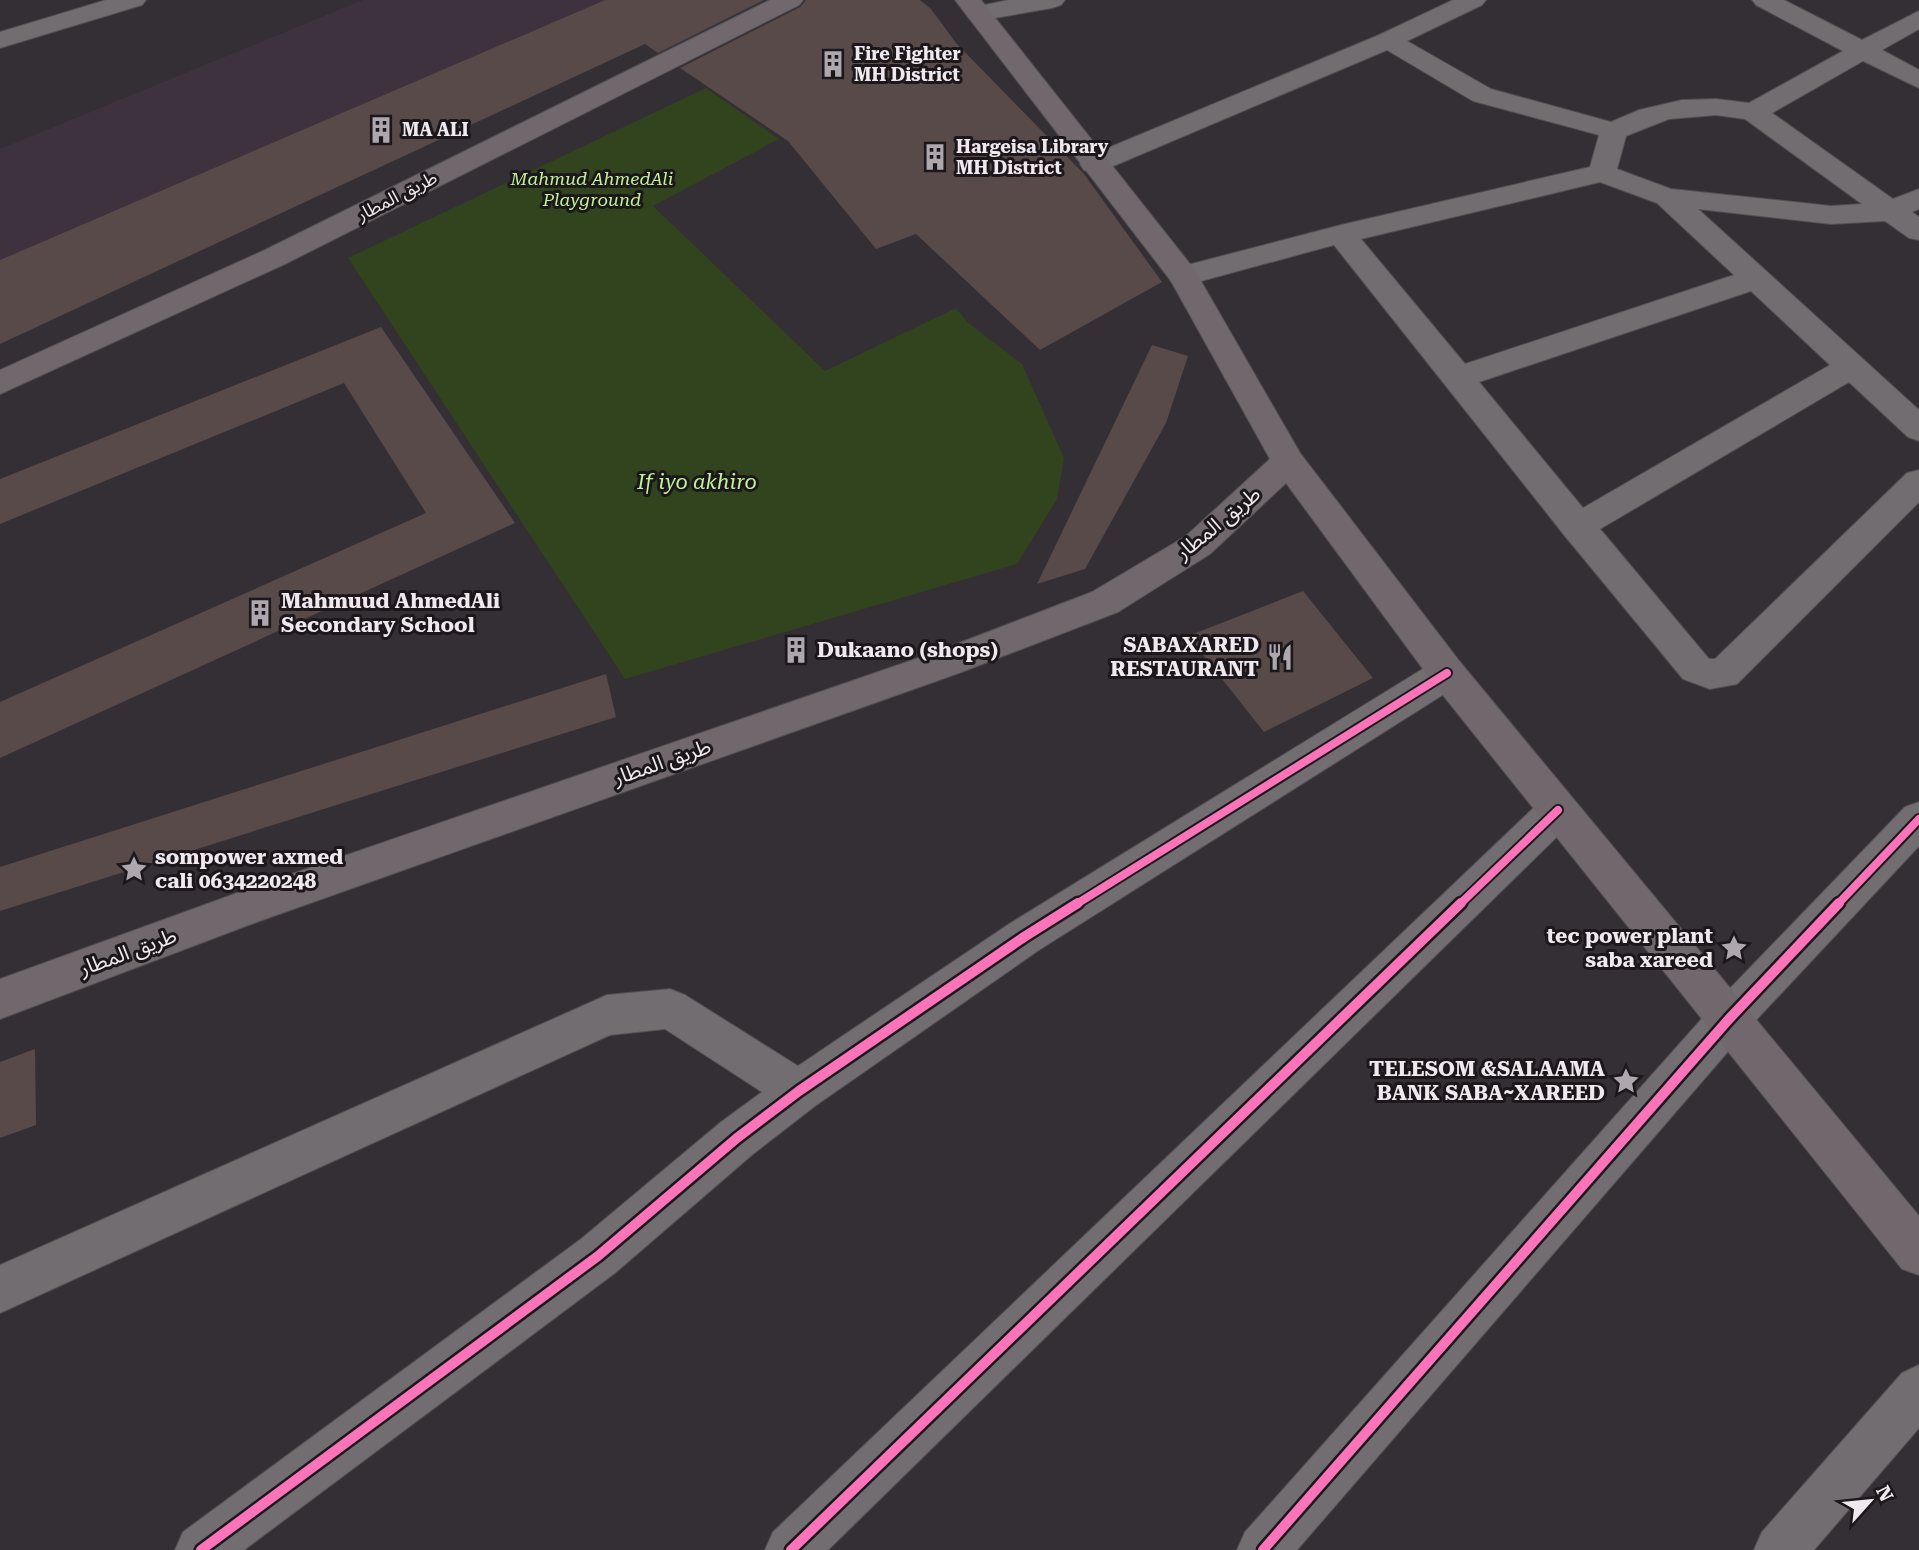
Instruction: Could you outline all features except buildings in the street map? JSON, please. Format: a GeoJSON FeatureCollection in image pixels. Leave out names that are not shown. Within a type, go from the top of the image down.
{"type":"FeatureCollection","features":[{"type":"Feature","properties":{"kind":"main road","name":"طريق المطار"},"geometry":{"type":"LineString","coordinates":[[0,383],[275,257],[790,0]]}},
{"type":"Feature","properties":{"kind":"main road"},"geometry":{"type":"LineString","coordinates":[[973,7],[1183,276],[1288,462],[1447,673],[1918,1249]]}},
{"type":"Feature","properties":{"kind":"main road","name":"طريق المطار"},"geometry":{"type":"LineString","coordinates":[[0,999],[251,906],[933,667],[1105,602],[1198,545],[1288,462]]}},
{"type":"Feature","properties":{"kind":"street"},"geometry":{"type":"LineString","coordinates":[[0,40],[133,0]]}},
{"type":"Feature","properties":{"kind":"street"},"geometry":{"type":"LineString","coordinates":[[973,7],[1052,0]]}},
{"type":"Feature","properties":{"kind":"street"},"geometry":{"type":"LineString","coordinates":[[1094,164],[1388,40],[1474,0]]}},
{"type":"Feature","properties":{"kind":"street"},"geometry":{"type":"LineString","coordinates":[[1765,0],[1919,80]]}},
{"type":"Feature","properties":{"kind":"street"},"geometry":{"type":"LineString","coordinates":[[1753,112],[1919,19]]}},
{"type":"Feature","properties":{"kind":"street"},"geometry":{"type":"LineString","coordinates":[[1388,40],[1482,96],[1614,131],[1643,116],[1696,106],[1720,106],[1753,112],[1919,231]]}},
{"type":"Feature","properties":{"kind":"street"},"geometry":{"type":"LineString","coordinates":[[1602,173],[1614,131]]}},
{"type":"Feature","properties":{"kind":"street"},"geometry":{"type":"LineString","coordinates":[[1183,276],[1341,234],[1602,173],[1667,197],[1830,215],[1892,211],[1919,198]]}},
{"type":"Feature","properties":{"kind":"street"},"geometry":{"type":"LineString","coordinates":[[1667,197],[1849,368],[1919,429]]}},
{"type":"Feature","properties":{"kind":"street"},"geometry":{"type":"LineString","coordinates":[[1341,234],[1460,377],[1577,527],[1696,669],[1710,674],[1724,673],[1919,482]]}},
{"type":"Feature","properties":{"kind":"street"},"geometry":{"type":"LineString","coordinates":[[1460,377],[1755,279]]}},
{"type":"Feature","properties":{"kind":"street"},"geometry":{"type":"LineString","coordinates":[[1577,527],[1849,368]]}},
{"type":"Feature","properties":{"kind":"street"},"geometry":{"type":"LineString","coordinates":[[201,1550],[598,1256],[737,1138],[799,1091],[1024,937],[1447,673]]}},
{"type":"Feature","properties":{"kind":"street"},"geometry":{"type":"LineString","coordinates":[[791,1550],[1558,810]]}},
{"type":"Feature","properties":{"kind":"street"},"geometry":{"type":"LineString","coordinates":[[1263,1550],[1729,1019],[1919,819]]}},
{"type":"Feature","properties":{"kind":"street"},"geometry":{"type":"LineString","coordinates":[[0,1289],[607,1015],[670,1009],[799,1091]]}},
{"type":"Feature","properties":{"kind":"street"},"geometry":{"type":"LineString","coordinates":[[1780,1550],[1919,1390]]}},
{"type":"Feature","properties":{"kind":"shaded area"},"geometry":{"type":"Polygon","coordinates":[[[363,0],[605,0],[0,260],[0,149],[363,0]]]}},
{"type":"Feature","properties":{"kind":"green space","name":"If iyo akhiro"},"geometry":{"type":"Polygon","coordinates":[[[706,88],[779,139],[653,206],[825,371],[956,308],[967,322],[1022,364],[1064,458],[1057,499],[1017,564],[625,679],[348,258],[706,88]]]}},
{"type":"Feature","properties":{"kind":"cycle path"},"geometry":{"type":"LineString","coordinates":[[201,1550],[598,1256],[737,1138],[799,1091],[1024,937],[1447,673]]}},
{"type":"Feature","properties":{"kind":"cycle path"},"geometry":{"type":"LineString","coordinates":[[791,1550],[1558,810]]}},
{"type":"Feature","properties":{"kind":"cycle path"},"geometry":{"type":"LineString","coordinates":[[1263,1550],[1729,1019],[1919,819]]}},
{"type":"Feature","properties":{"kind":"place","name":"Fire Fighter MH District"},"geometry":{"type":"Point","coordinates":[833,64]}},
{"type":"Feature","properties":{"kind":"place","name":"MA ALI"},"geometry":{"type":"Point","coordinates":[381,130]}},
{"type":"Feature","properties":{"kind":"place","name":"Hargeisa Library MH District"},"geometry":{"type":"Point","coordinates":[935,157]}},
{"type":"Feature","properties":{"kind":"place","name":"Mahmuud AhmedAli Secondary School"},"geometry":{"type":"Point","coordinates":[260,613]}},
{"type":"Feature","properties":{"kind":"place","name":"Dukaano (shops)"},"geometry":{"type":"Point","coordinates":[796,650]}},
{"type":"Feature","properties":{"kind":"place","name":"SABAXARED RESTAURANT"},"geometry":{"type":"Point","coordinates":[1280,657]}},
{"type":"Feature","properties":{"kind":"place","name":"sompower axmed cali 0634220248"},"geometry":{"type":"Point","coordinates":[134,869]}},
{"type":"Feature","properties":{"kind":"place","name":"tec power plant saba xareed"},"geometry":{"type":"Point","coordinates":[1734,948]}},
{"type":"Feature","properties":{"kind":"place","name":"TELESOM &SALAAMA BANK SABA~XAREED"},"geometry":{"type":"Point","coordinates":[1626,1081]}},
{"type":"Feature","properties":{"kind":"park label","name":"Mahmud AhmedAli Playground"},"geometry":{"type":"Point","coordinates":[592,189]}}]}
